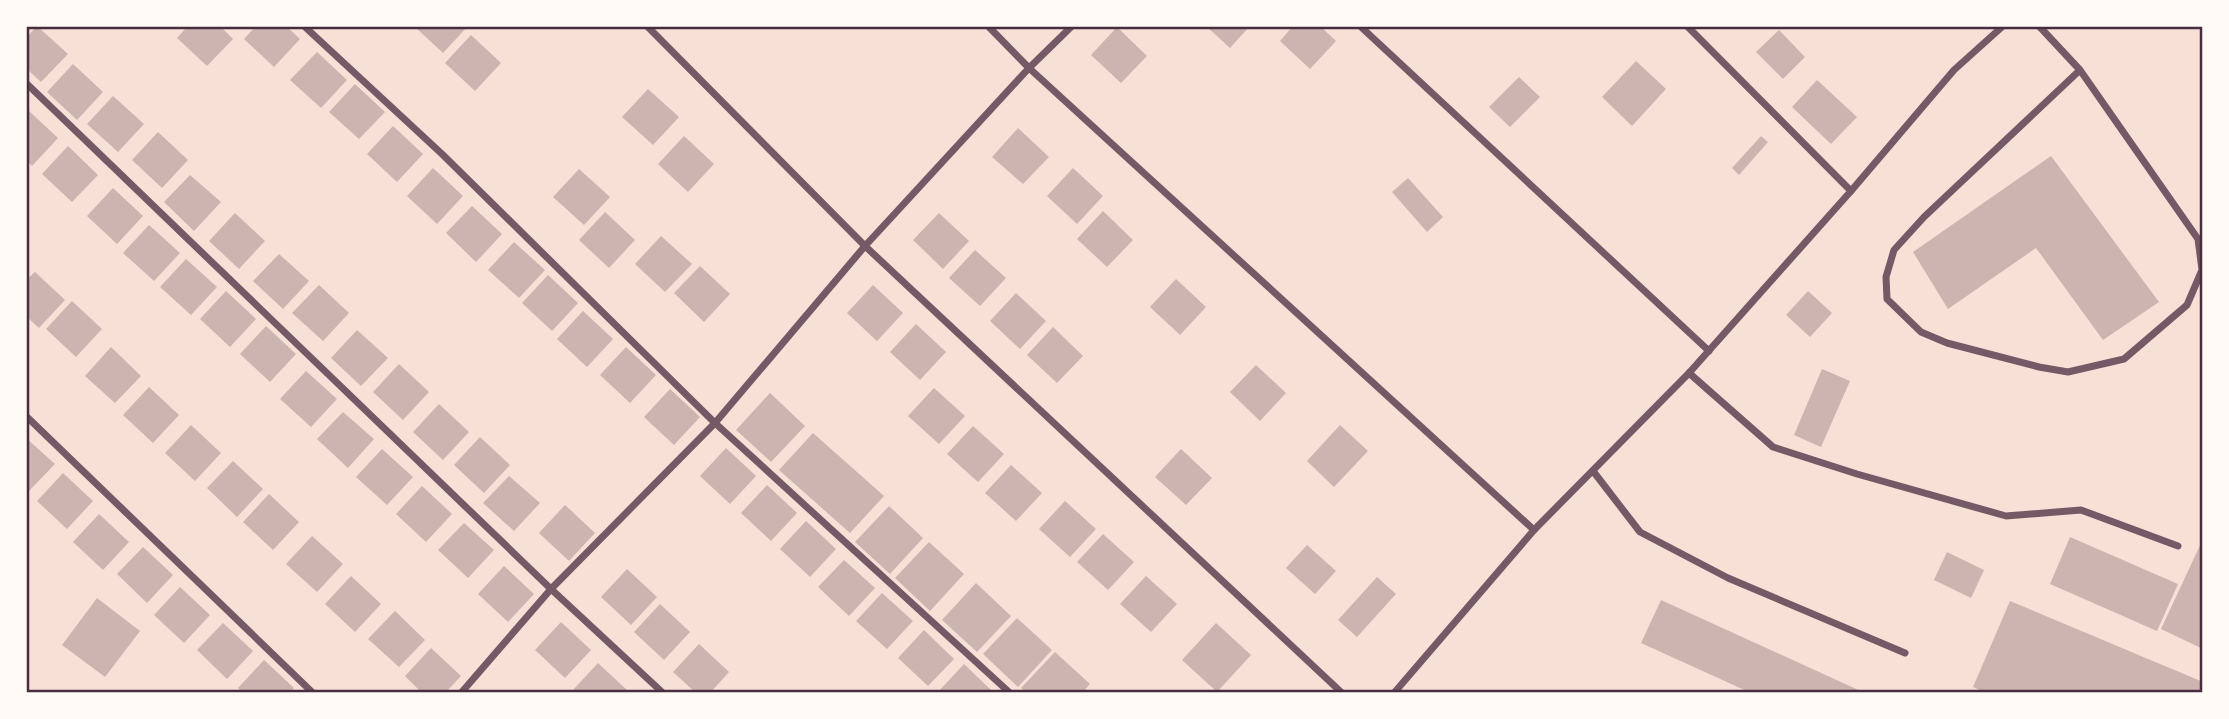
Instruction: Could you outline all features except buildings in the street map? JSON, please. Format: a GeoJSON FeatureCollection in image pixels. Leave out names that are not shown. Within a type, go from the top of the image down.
{"type":"FeatureCollection","features":[{"type":"Feature","properties":{"kind":"street"},"geometry":{"type":"LineString","coordinates":[[304,26],[442,154],[715,424],[1010,693]]}},
{"type":"Feature","properties":{"kind":"street"},"geometry":{"type":"LineString","coordinates":[[648,26],[865,246],[1342,693]]}},
{"type":"Feature","properties":{"kind":"street"},"geometry":{"type":"LineString","coordinates":[[988,26],[1029,68],[1534,530]]}},
{"type":"Feature","properties":{"kind":"street"},"geometry":{"type":"LineString","coordinates":[[461,693],[551,589],[715,424],[865,246],[1029,68],[1072,26]]}},
{"type":"Feature","properties":{"kind":"street"},"geometry":{"type":"LineString","coordinates":[[1360,26],[1709,351]]}},
{"type":"Feature","properties":{"kind":"street"},"geometry":{"type":"LineString","coordinates":[[1687,26],[1851,191]]}},
{"type":"Feature","properties":{"kind":"street"},"geometry":{"type":"LineString","coordinates":[[1394,693],[1534,530],[1709,351],[1954,70],[2003,26]]}},
{"type":"Feature","properties":{"kind":"street"},"geometry":{"type":"LineString","coordinates":[[2039,26],[2080,71],[2198,239],[2202,270],[2187,305],[2124,359],[2068,372],[1947,343],[1921,332],[1887,299],[1886,277],[1894,250],[1924,217],[2080,71]]}},
{"type":"Feature","properties":{"kind":"street"},"geometry":{"type":"LineString","coordinates":[[26,83],[551,589],[663,693]]}},
{"type":"Feature","properties":{"kind":"street"},"geometry":{"type":"LineString","coordinates":[[1689,373],[1773,447],[2006,516],[2081,510],[2178,546]]}},
{"type":"Feature","properties":{"kind":"street"},"geometry":{"type":"LineString","coordinates":[[26,416],[313,693]]}},
{"type":"Feature","properties":{"kind":"street"},"geometry":{"type":"LineString","coordinates":[[1592,471],[1640,532],[1728,578],[1905,653]]}}]}
